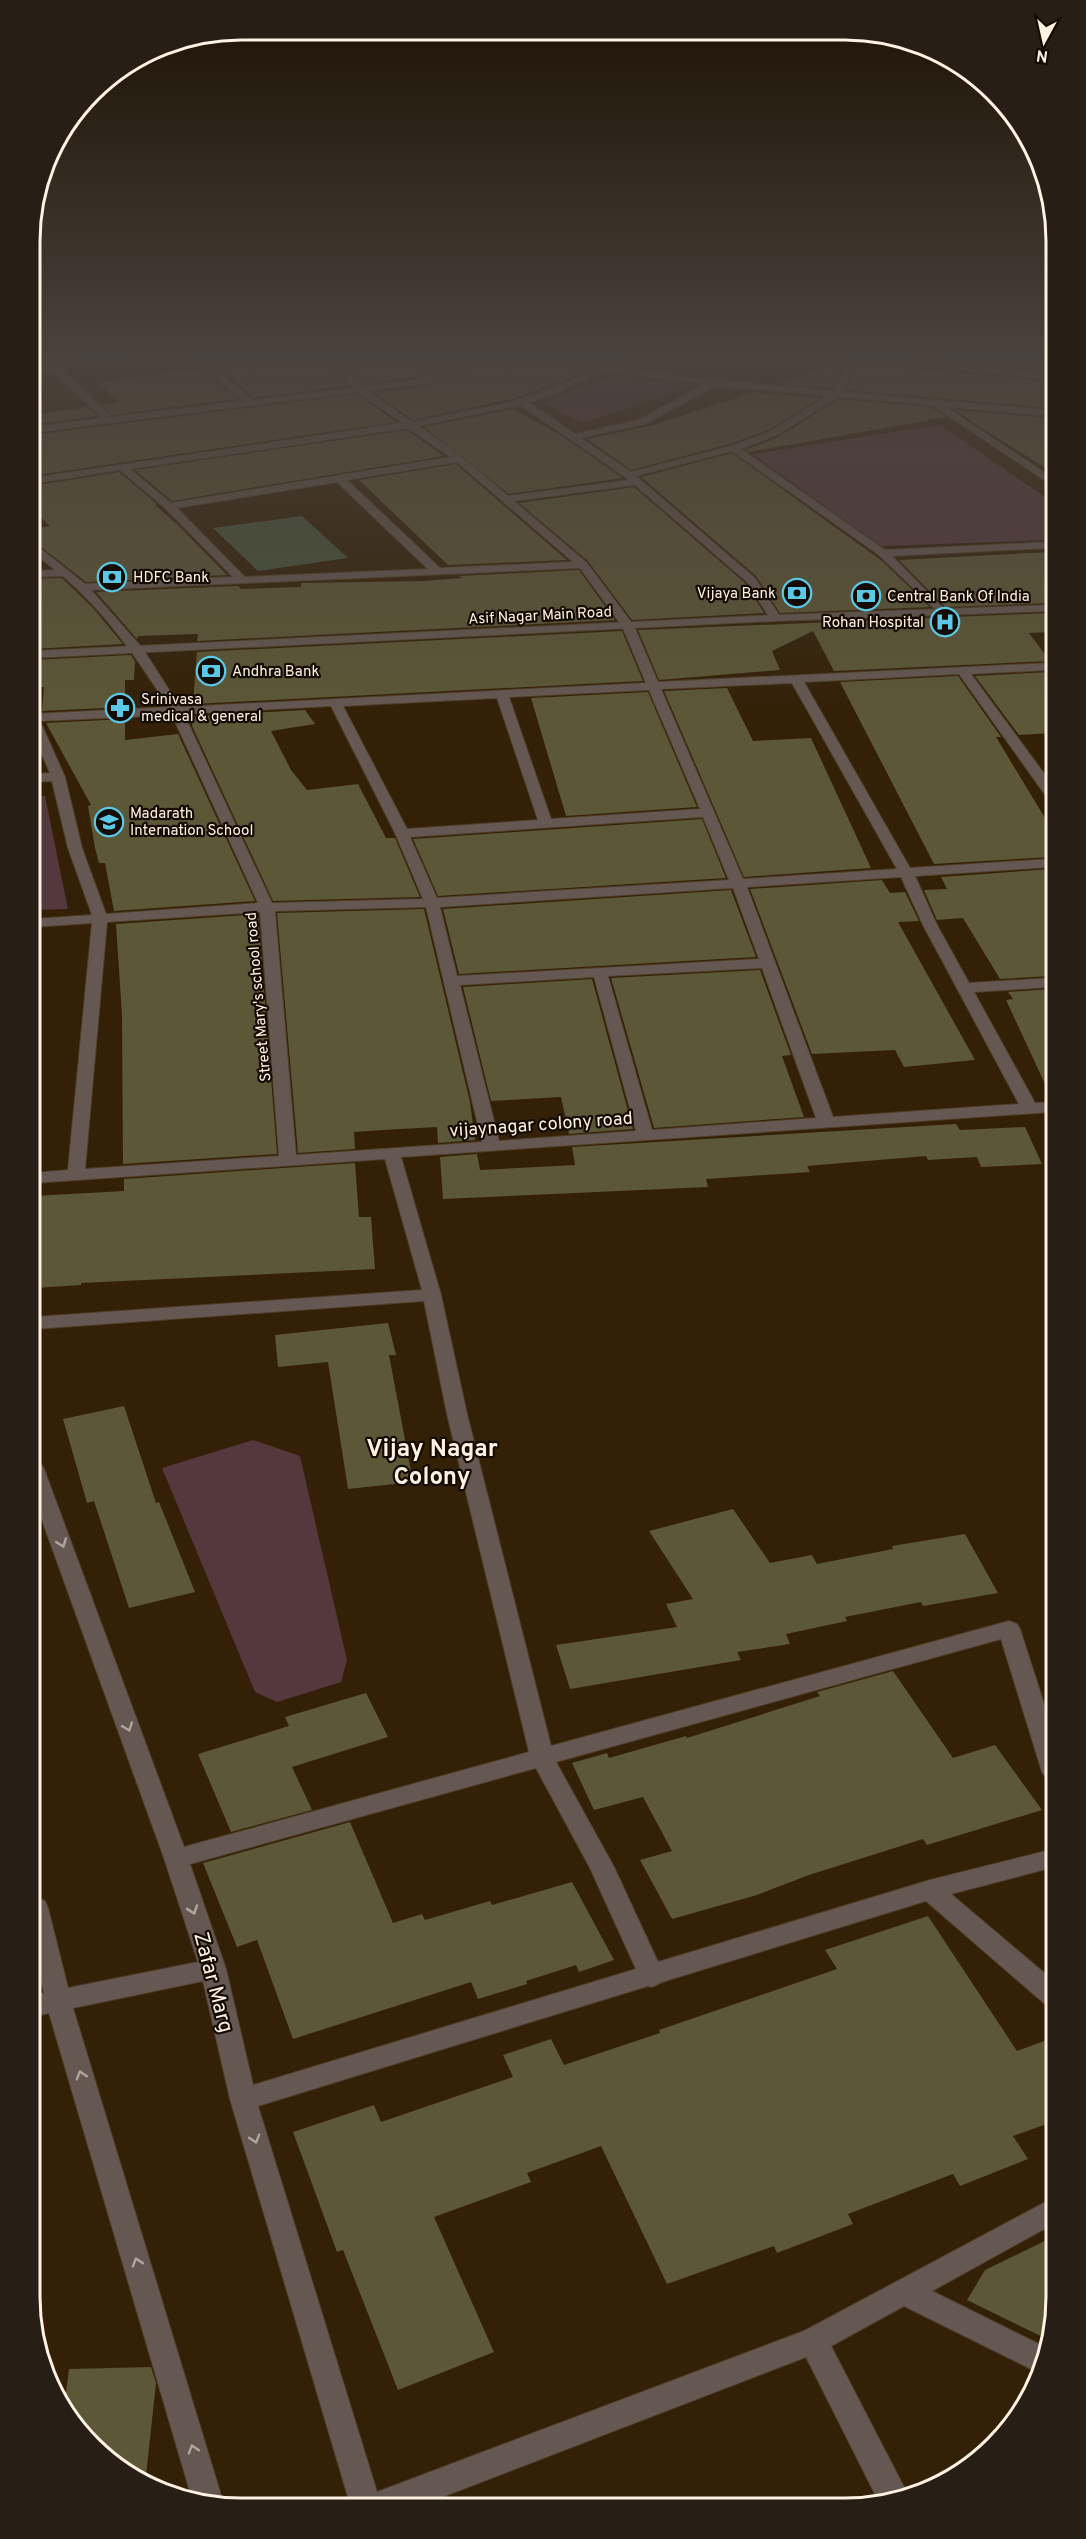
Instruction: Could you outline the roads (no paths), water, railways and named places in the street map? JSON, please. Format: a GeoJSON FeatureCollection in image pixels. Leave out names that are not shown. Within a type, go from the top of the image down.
{"type":"FeatureCollection","features":[{"type":"Feature","properties":{"kind":"street"},"geometry":{"type":"LineString","coordinates":[[41,479],[60,476]]}},
{"type":"Feature","properties":{"kind":"street"},"geometry":{"type":"LineString","coordinates":[[133,476],[169,506],[241,579]]}},
{"type":"Feature","properties":{"kind":"street"},"geometry":{"type":"LineString","coordinates":[[169,506],[349,476]]}},
{"type":"Feature","properties":{"kind":"street"},"geometry":{"type":"LineString","coordinates":[[479,476],[584,565],[628,626],[706,813],[738,883],[826,1122]]}},
{"type":"Feature","properties":{"kind":"street"},"geometry":{"type":"LineString","coordinates":[[505,499],[637,476]]}},
{"type":"Feature","properties":{"kind":"street"},"geometry":{"type":"LineString","coordinates":[[774,476],[883,553],[941,612]]}},
{"type":"Feature","properties":{"kind":"street"},"geometry":{"type":"LineString","coordinates":[[339,478],[438,572]]}},
{"type":"Feature","properties":{"kind":"street"},"geometry":{"type":"LineString","coordinates":[[632,478],[751,580],[776,618]]}},
{"type":"Feature","properties":{"kind":"street"},"geometry":{"type":"LineString","coordinates":[[883,553],[1046,545]]}},
{"type":"Feature","properties":{"kind":"street","name":"Street Mary's school road"},"geometry":{"type":"LineString","coordinates":[[41,552],[82,587],[139,651],[177,712],[267,907],[288,1162]]}},
{"type":"Feature","properties":{"kind":"street"},"geometry":{"type":"LineString","coordinates":[[82,587],[584,565]]}},
{"type":"Feature","properties":{"kind":"street"},"geometry":{"type":"LineString","coordinates":[[41,574],[63,573]]}},
{"type":"Feature","properties":{"kind":"street","name":"Asif Nagar Main Road"},"geometry":{"type":"LineString","coordinates":[[41,655],[776,618],[1046,608]]}},
{"type":"Feature","properties":{"kind":"street"},"geometry":{"type":"LineString","coordinates":[[41,718],[653,686],[797,681],[1046,666]]}},
{"type":"Feature","properties":{"kind":"street"},"geometry":{"type":"LineString","coordinates":[[963,671],[1046,786]]}},
{"type":"Feature","properties":{"kind":"street"},"geometry":{"type":"LineString","coordinates":[[797,681],[907,874],[930,925],[1030,1109]]}},
{"type":"Feature","properties":{"kind":"street"},"geometry":{"type":"LineString","coordinates":[[502,694],[546,823]]}},
{"type":"Feature","properties":{"kind":"street"},"geometry":{"type":"LineString","coordinates":[[336,704],[402,833],[432,903],[492,1147]]}},
{"type":"Feature","properties":{"kind":"street"},"geometry":{"type":"LineString","coordinates":[[41,738],[58,777],[75,848],[100,918],[76,1175]]}},
{"type":"Feature","properties":{"kind":"street"},"geometry":{"type":"LineString","coordinates":[[41,778],[58,777]]}},
{"type":"Feature","properties":{"kind":"street"},"geometry":{"type":"LineString","coordinates":[[402,833],[706,813]]}},
{"type":"Feature","properties":{"kind":"street"},"geometry":{"type":"LineString","coordinates":[[41,922],[267,907],[432,903],[1046,863]]}},
{"type":"Feature","properties":{"kind":"street"},"geometry":{"type":"LineString","coordinates":[[450,981],[766,963]]}},
{"type":"Feature","properties":{"kind":"street"},"geometry":{"type":"LineString","coordinates":[[600,973],[645,1135]]}},
{"type":"Feature","properties":{"kind":"street"},"geometry":{"type":"LineString","coordinates":[[965,988],[1046,982]]}},
{"type":"Feature","properties":{"kind":"street","name":"vijaynagar colony road"},"geometry":{"type":"LineString","coordinates":[[41,1177],[1046,1108]]}},
{"type":"Feature","properties":{"kind":"street"},"geometry":{"type":"LineString","coordinates":[[392,1154],[432,1295],[458,1414],[542,1757],[602,1867],[652,1977]]}},
{"type":"Feature","properties":{"kind":"street"},"geometry":{"type":"LineString","coordinates":[[40,1323],[432,1295]]}},
{"type":"Feature","properties":{"kind":"street","name":"Zafar Marg"},"geometry":{"type":"LineString","coordinates":[[40,1487],[176,1858],[213,1969],[243,2099],[363,2498]]}},
{"type":"Feature","properties":{"kind":"street"},"geometry":{"type":"LineString","coordinates":[[176,1858],[1009,1629],[1045,1744]]}},
{"type":"Feature","properties":{"kind":"street"},"geometry":{"type":"LineString","coordinates":[[243,2099],[652,1977],[930,1890],[1045,1860]]}},
{"type":"Feature","properties":{"kind":"street"},"geometry":{"type":"LineString","coordinates":[[930,1890],[1045,1989]]}},
{"type":"Feature","properties":{"kind":"street"},"geometry":{"type":"LineString","coordinates":[[40,1944],[47,2003],[206,2495]]}},
{"type":"Feature","properties":{"kind":"street"},"geometry":{"type":"LineString","coordinates":[[47,2003],[213,1969]]}},
{"type":"Feature","properties":{"kind":"street"},"geometry":{"type":"LineString","coordinates":[[400,2498],[813,2341],[1045,2215]]}},
{"type":"Feature","properties":{"kind":"street"},"geometry":{"type":"LineString","coordinates":[[905,2292],[1036,2357]]}},
{"type":"Feature","properties":{"kind":"street"},"geometry":{"type":"LineString","coordinates":[[813,2341],[891,2493]]}},
{"type":"Feature","properties":{"kind":"place","name":"HDFC Bank"},"geometry":{"type":"Point","coordinates":[112,577]}},
{"type":"Feature","properties":{"kind":"place","name":"Vijaya Bank"},"geometry":{"type":"Point","coordinates":[797,593]}},
{"type":"Feature","properties":{"kind":"place","name":"Central Bank Of India"},"geometry":{"type":"Point","coordinates":[866,596]}},
{"type":"Feature","properties":{"kind":"place","name":"Rohan Hospital"},"geometry":{"type":"Point","coordinates":[945,622]}},
{"type":"Feature","properties":{"kind":"place","name":"Andhra Bank"},"geometry":{"type":"Point","coordinates":[211,671]}},
{"type":"Feature","properties":{"kind":"place","name":"Srinivasa medical & general"},"geometry":{"type":"Point","coordinates":[120,708]}},
{"type":"Feature","properties":{"kind":"place","name":"Madarath Internation School"},"geometry":{"type":"Point","coordinates":[109,822]}},
{"type":"Feature","properties":{"kind":"district","name":"Vijay Nagar Colony"},"geometry":{"type":"Point","coordinates":[432,1462]}}]}
